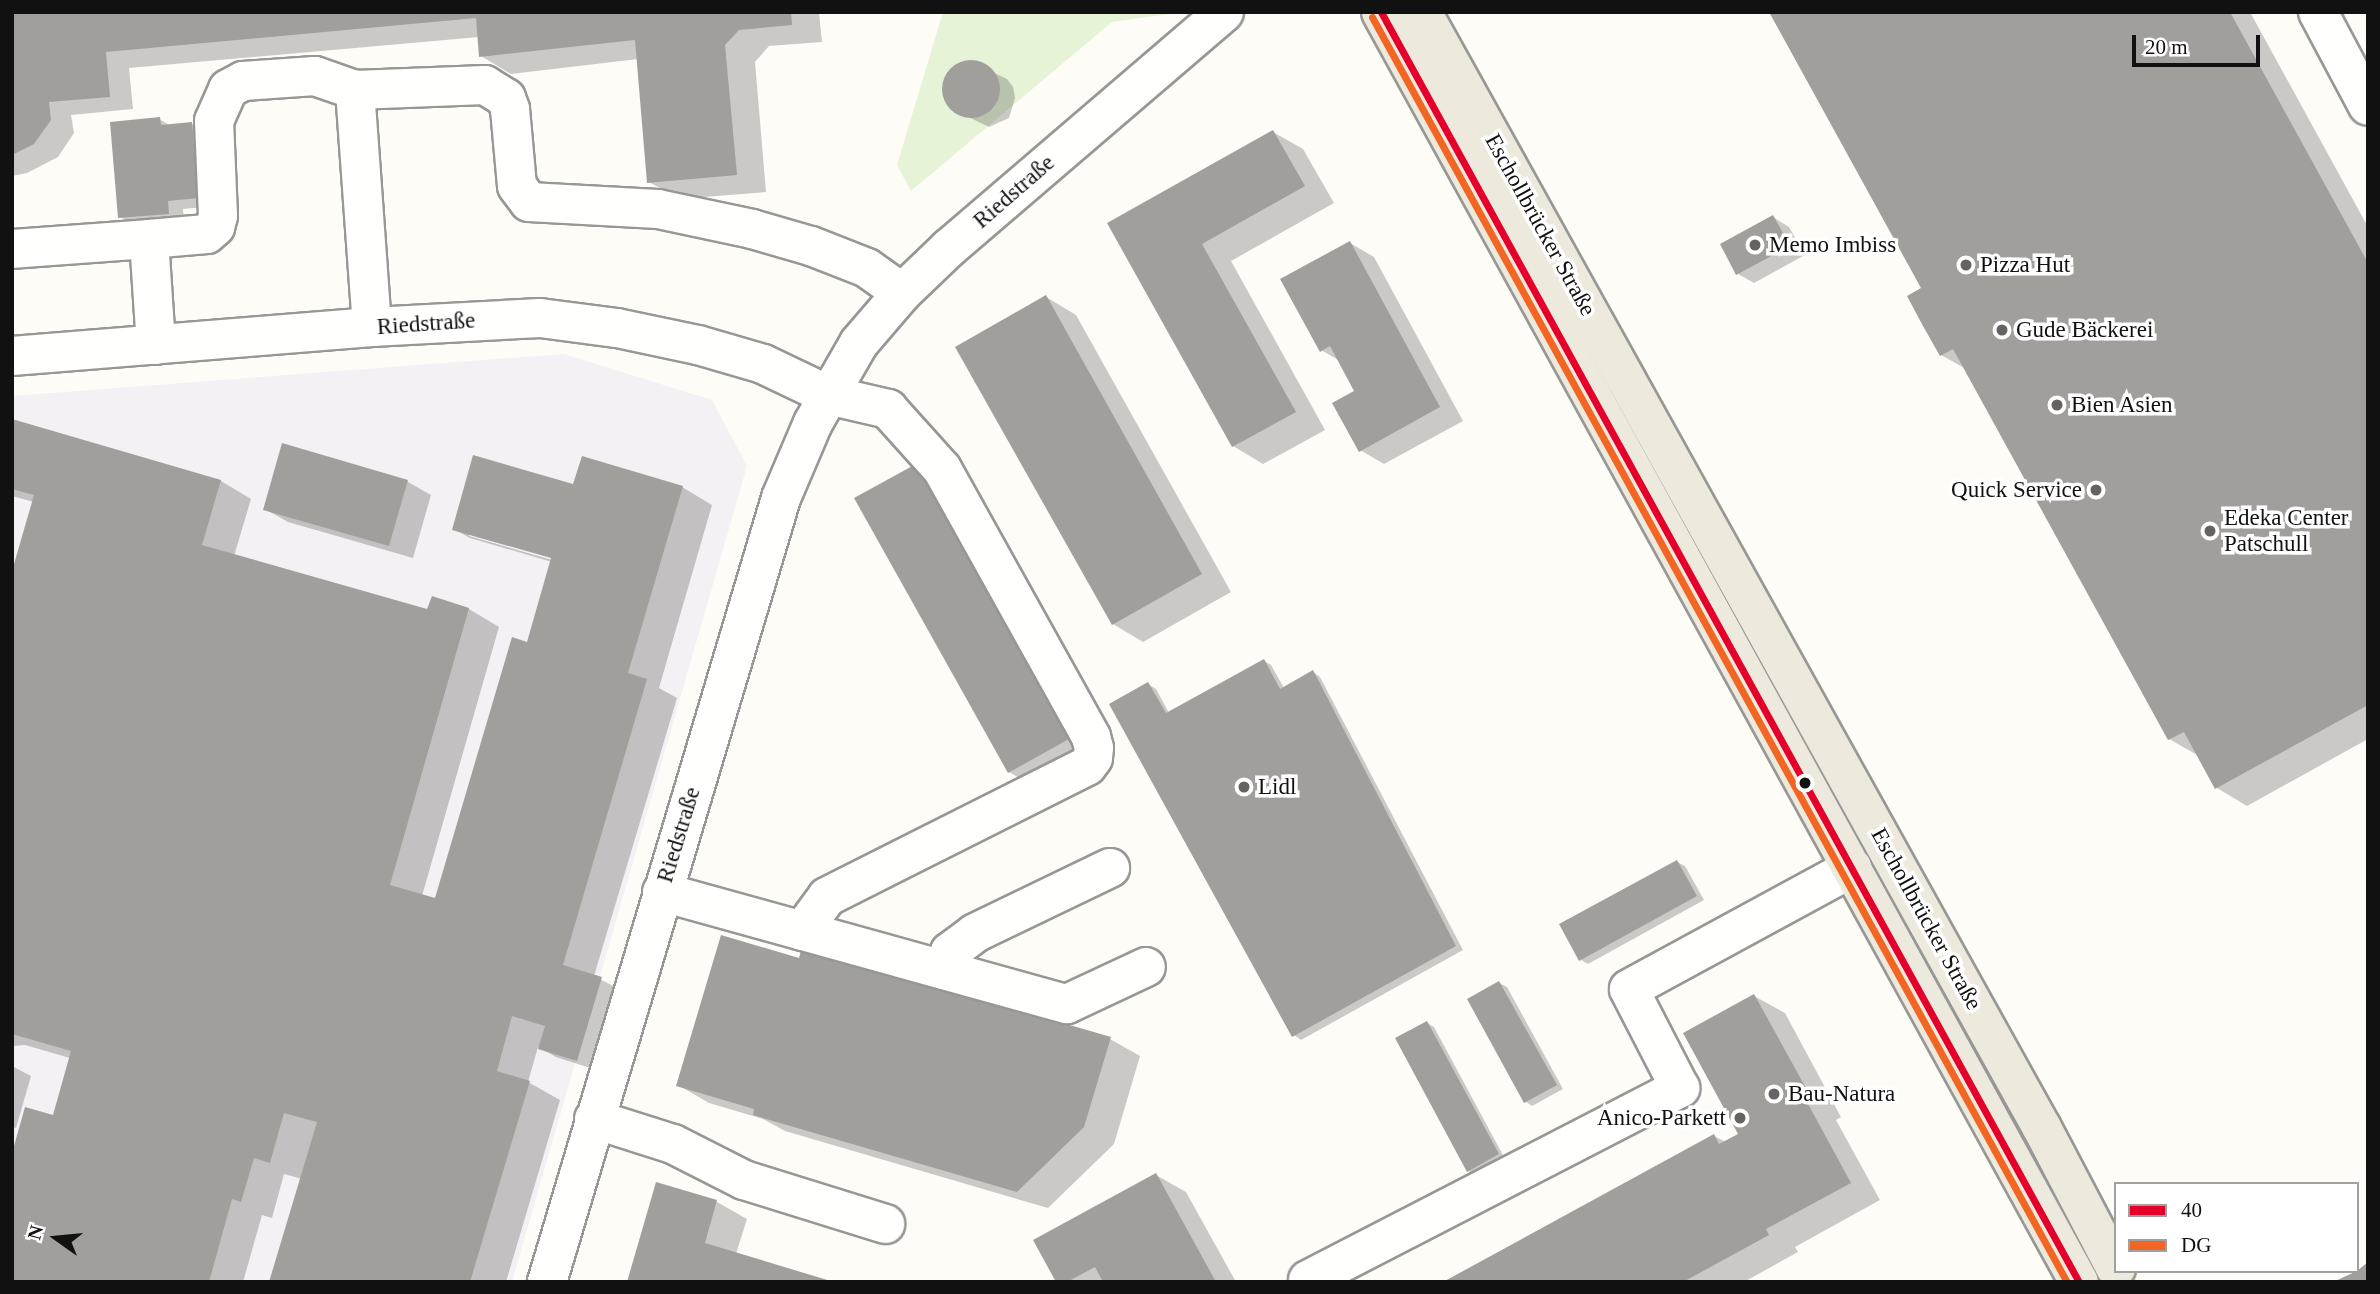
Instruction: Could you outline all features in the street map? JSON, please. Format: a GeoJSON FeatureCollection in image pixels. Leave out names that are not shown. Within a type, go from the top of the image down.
{"type":"FeatureCollection","features":[{"type":"Feature","properties":{"kind":"main road","name":"Eschollbrücker Straße"},"geometry":{"type":"LineString","coordinates":[[1381,12],[2080,1282]]}},
{"type":"Feature","properties":{"kind":"main road","name":"Eschollbrücker Straße"},"geometry":{"type":"LineString","coordinates":[[1422,12],[2042,1128],[2114,1266]]}},
{"type":"Feature","properties":{"kind":"main road"},"geometry":{"type":"LineString","coordinates":[[1625,455],[1658,438]]}},
{"type":"Feature","properties":{"kind":"main road"},"geometry":{"type":"LineString","coordinates":[[1776,729],[1809,711]]}},
{"type":"Feature","properties":{"kind":"main road"},"geometry":{"type":"LineString","coordinates":[[1852,868],[1888,849]]}},
{"type":"Feature","properties":{"kind":"main road"},"geometry":{"type":"LineString","coordinates":[[2006,1148],[2042,1128]]}},
{"type":"Feature","properties":{"kind":"street","name":"Riedstraße"},"geometry":{"type":"LineString","coordinates":[[547,1282],[781,498],[828,395],[859,343],[902,293],[949,248],[1224,12]]}},
{"type":"Feature","properties":{"kind":"street"},"geometry":{"type":"LineString","coordinates":[[2318,12],[2368,106]]}},
{"type":"Feature","properties":{"kind":"street"},"geometry":{"type":"LineString","coordinates":[[12,249],[207,233],[215,227],[218,216],[214,121],[229,89],[243,81],[316,76],[355,90],[485,85],[506,98],[517,186],[529,201],[658,209],[752,229],[811,246],[867,268],[902,293]]}},
{"type":"Feature","properties":{"kind":"street"},"geometry":{"type":"LineString","coordinates":[[355,90],[372,327]]}},
{"type":"Feature","properties":{"kind":"street"},"geometry":{"type":"LineString","coordinates":[[149,239],[156,345]]}},
{"type":"Feature","properties":{"kind":"street","name":"Riedstraße"},"geometry":{"type":"LineString","coordinates":[[12,356],[372,327],[540,318],[607,326],[674,340],[763,365],[828,395]]}},
{"type":"Feature","properties":{"kind":"street"},"geometry":{"type":"LineString","coordinates":[[802,931],[827,897],[1087,766],[1093,758],[1094,748],[942,469],[888,409],[828,395]]}},
{"type":"Feature","properties":{"kind":"street"},"geometry":{"type":"LineString","coordinates":[[944,970],[950,952],[975,933],[1110,868]]}},
{"type":"Feature","properties":{"kind":"street"},"geometry":{"type":"LineString","coordinates":[[1308,1280],[1680,1088],[1629,989],[1852,868]]}},
{"type":"Feature","properties":{"kind":"street"},"geometry":{"type":"LineString","coordinates":[[662,892],[1067,1004],[1146,967]]}},
{"type":"Feature","properties":{"kind":"street"},"geometry":{"type":"LineString","coordinates":[[594,1119],[673,1144],[744,1180],[885,1224]]}},
{"type":"Feature","properties":{"kind":"shaded area"},"geometry":{"type":"Polygon","coordinates":[[[564,354],[712,400],[747,466],[512,1282],[12,1282],[12,396],[564,354]]]}},
{"type":"Feature","properties":{"kind":"green space"},"geometry":{"type":"Polygon","coordinates":[[[943,12],[1184,12],[1112,22],[911,191],[897,165],[943,12]]]}},
{"type":"Feature","properties":{"kind":"building"},"geometry":{"type":"Polygon","coordinates":[[[12,12],[791,12],[792,25],[739,30],[725,45],[737,175],[647,183],[635,40],[479,57],[476,18],[106,52],[110,97],[49,102],[51,120],[34,144],[12,155],[12,12]]]}},
{"type":"Feature","properties":{"kind":"building","name":"Edeka Center Patschull"},"geometry":{"type":"Polygon","coordinates":[[[1769,12],[2230,12],[2368,263],[2368,705],[2215,789],[2184,732],[2168,740],[1953,349],[1940,356],[1923,326],[1907,296],[1921,288],[1769,12]]]}},
{"type":"Feature","properties":{"kind":"building"},"geometry":{"type":"Polygon","coordinates":[[[971,60],[982,62],[995,73],[1000,89],[998,100],[987,113],[971,118],[960,116],[947,105],[942,89],[944,78],[955,65],[971,60]]]}},
{"type":"Feature","properties":{"kind":"building"},"geometry":{"type":"Polygon","coordinates":[[[160,117],[161,125],[192,122],[199,198],[168,201],[169,214],[118,218],[110,122],[160,117]]]}},
{"type":"Feature","properties":{"kind":"building"},"geometry":{"type":"Polygon","coordinates":[[[1273,130],[1305,186],[1202,244],[1296,412],[1232,447],[1107,223],[1273,130]]]}},
{"type":"Feature","properties":{"kind":"building","name":"Memo Imbiss"},"geometry":{"type":"Polygon","coordinates":[[[1773,215],[1790,246],[1736,275],[1720,244],[1773,215]]]}},
{"type":"Feature","properties":{"kind":"building"},"geometry":{"type":"Polygon","coordinates":[[[1350,241],[1440,407],[1359,452],[1332,403],[1354,391],[1330,346],[1320,352],[1280,279],[1350,241]]]}},
{"type":"Feature","properties":{"kind":"building"},"geometry":{"type":"Polygon","coordinates":[[[1046,295],[1202,574],[1112,625],[955,347],[1046,295]]]}},
{"type":"Feature","properties":{"kind":"building"},"geometry":{"type":"Polygon","coordinates":[[[12,419],[221,480],[202,545],[427,609],[432,596],[469,608],[390,885],[435,898],[512,637],[527,642],[551,558],[452,530],[473,455],[573,484],[582,456],[683,486],[628,673],[647,679],[563,965],[602,977],[577,1061],[538,1049],[545,1026],[512,1016],[497,1071],[530,1081],[470,1282],[269,1282],[317,1122],[284,1113],[270,1163],[254,1158],[241,1202],[232,1199],[209,1282],[12,1282],[12,1153],[25,1107],[53,1115],[71,1051],[12,1034],[12,571],[34,495],[12,489],[12,419]]]}},
{"type":"Feature","properties":{"kind":"building"},"geometry":{"type":"Polygon","coordinates":[[[282,443],[408,480],[389,546],[263,510],[282,443]]]}},
{"type":"Feature","properties":{"kind":"building"},"geometry":{"type":"Polygon","coordinates":[[[916,464],[1069,739],[1008,773],[854,498],[916,464]]]}},
{"type":"Feature","properties":{"kind":"building","name":"Lidl"},"geometry":{"type":"Polygon","coordinates":[[[1264,659],[1280,689],[1313,670],[1456,946],[1292,1037],[1109,704],[1148,682],[1166,713],[1264,659]]]}},
{"type":"Feature","properties":{"kind":"building"},"geometry":{"type":"Polygon","coordinates":[[[1677,860],[1697,896],[1579,961],[1559,924],[1677,860]]]}},
{"type":"Feature","properties":{"kind":"building"},"geometry":{"type":"Polygon","coordinates":[[[721,935],[799,958],[802,947],[1111,1037],[1084,1127],[1017,1192],[753,1115],[754,1109],[676,1086],[721,935]]]}},
{"type":"Feature","properties":{"kind":"building"},"geometry":{"type":"Polygon","coordinates":[[[1499,981],[1557,1085],[1524,1103],[1467,999],[1499,981]]]}},
{"type":"Feature","properties":{"kind":"building"},"geometry":{"type":"Polygon","coordinates":[[[1754,994],[1812,1099],[1807,1102],[1851,1183],[1766,1229],[1769,1235],[1683,1282],[1443,1282],[1714,1134],[1719,1144],[1738,1134],[1683,1033],[1754,994]]]}},
{"type":"Feature","properties":{"kind":"building"},"geometry":{"type":"Polygon","coordinates":[[[1427,1021],[1499,1154],[1467,1172],[1395,1038],[1427,1021]]]}},
{"type":"Feature","properties":{"kind":"building"},"geometry":{"type":"Polygon","coordinates":[[[1156,1173],[1216,1282],[1103,1282],[1095,1267],[1067,1282],[1056,1282],[1033,1240],[1156,1173]]]}},
{"type":"Feature","properties":{"kind":"building"},"geometry":{"type":"Polygon","coordinates":[[[656,1182],[717,1200],[705,1243],[834,1282],[627,1282],[656,1182]]]}},
{"type":"Feature","properties":{"kind":"building"},"geometry":{"type":"Polygon","coordinates":[[[2368,1262],[2368,1282],[2333,1282],[2359,1273],[2359,1269],[2368,1262]]]}},
{"type":"Feature","properties":{"kind":"transit line","name":"40"},"geometry":{"type":"LineString","coordinates":[[1381,12],[2079,1282]]}},
{"type":"Feature","properties":{"kind":"transit line","name":"DG"},"geometry":{"type":"LineString","coordinates":[[1372,17],[2067,1282]]}},
{"type":"Feature","properties":{"kind":"place","name":"Memo Imbiss"},"geometry":{"type":"Point","coordinates":[1755,245]}},
{"type":"Feature","properties":{"kind":"place","name":"Pizza Hut"},"geometry":{"type":"Point","coordinates":[1966,265]}},
{"type":"Feature","properties":{"kind":"place","name":"Gude Bäckerei"},"geometry":{"type":"Point","coordinates":[2002,330]}},
{"type":"Feature","properties":{"kind":"place","name":"Bien Asien"},"geometry":{"type":"Point","coordinates":[2057,405]}},
{"type":"Feature","properties":{"kind":"place","name":"Quick Service"},"geometry":{"type":"Point","coordinates":[2096,490]}},
{"type":"Feature","properties":{"kind":"place","name":"Edeka Center Patschull"},"geometry":{"type":"Point","coordinates":[2210,531]}},
{"type":"Feature","properties":{"kind":"place","name":"Lidl"},"geometry":{"type":"Point","coordinates":[1244,787]}},
{"type":"Feature","properties":{"kind":"place","name":"Bau-Natura"},"geometry":{"type":"Point","coordinates":[1774,1094]}},
{"type":"Feature","properties":{"kind":"place","name":"Anico-Parkett"},"geometry":{"type":"Point","coordinates":[1740,1118]}}]}
